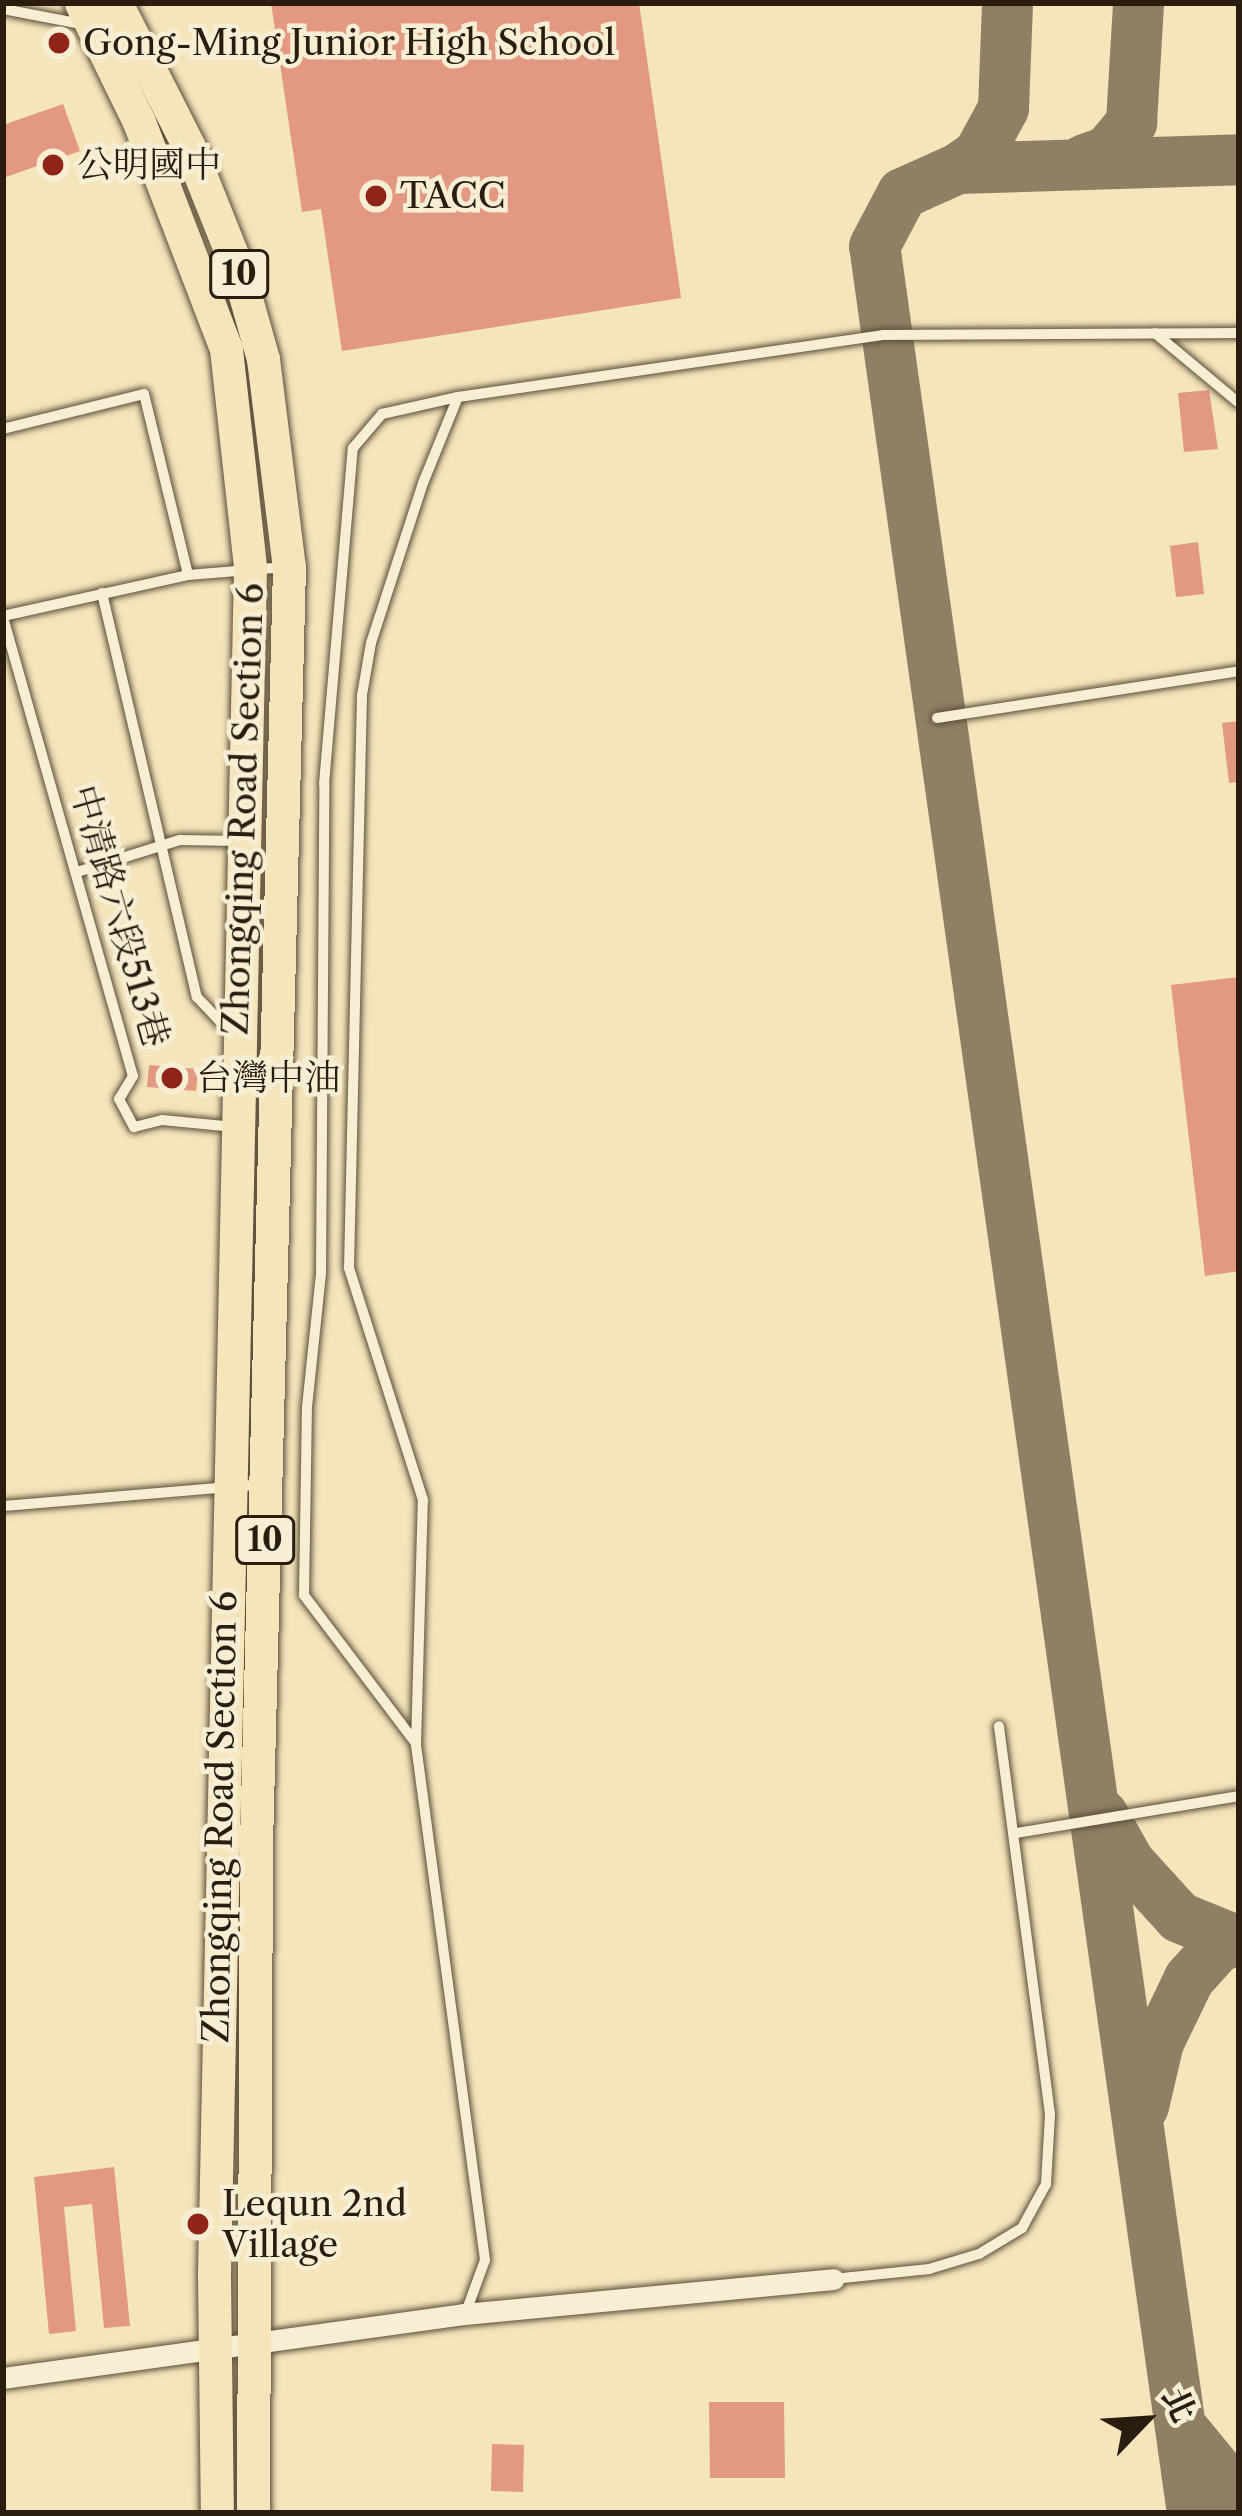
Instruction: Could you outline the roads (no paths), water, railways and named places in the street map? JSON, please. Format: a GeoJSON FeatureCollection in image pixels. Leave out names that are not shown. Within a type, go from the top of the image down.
{"type":"FeatureCollection","features":[{"type":"Feature","properties":{"kind":"main road","name":"Zhongqing Road Section 6"},"geometry":{"type":"LineString","coordinates":[[96,11],[189,147],[237,268],[263,358],[289,567],[267,1485],[253,2513]]}},
{"type":"Feature","properties":{"kind":"main road","name":"Zhongqing Road Section 6"},"geometry":{"type":"LineString","coordinates":[[96,11],[194,252],[226,349],[250,568],[235,1127],[214,2349],[217,2513]]}},
{"type":"Feature","properties":{"kind":"street"},"geometry":{"type":"LineString","coordinates":[[3,2378],[464,2314],[833,2279]]}},
{"type":"Feature","properties":{"kind":"lane"},"geometry":{"type":"LineString","coordinates":[[3,8],[96,11]]}},
{"type":"Feature","properties":{"kind":"lane"},"geometry":{"type":"LineString","coordinates":[[1155,333],[1239,404]]}},
{"type":"Feature","properties":{"kind":"lane"},"geometry":{"type":"LineString","coordinates":[[416,1745],[304,1595],[308,1407],[321,1273],[324,784],[353,448],[382,414],[458,397],[883,335],[1239,333]]}},
{"type":"Feature","properties":{"kind":"lane"},"geometry":{"type":"LineString","coordinates":[[3,428],[144,394],[188,575]]}},
{"type":"Feature","properties":{"kind":"lane"},"geometry":{"type":"LineString","coordinates":[[458,397],[371,643],[362,695],[349,1268],[423,1500],[416,1745],[481,2186],[485,2260],[464,2314]]}},
{"type":"Feature","properties":{"kind":"lane"},"geometry":{"type":"LineString","coordinates":[[3,616],[188,575],[289,567]]}},
{"type":"Feature","properties":{"kind":"lane","name":"中清路六段513巷"},"geometry":{"type":"LineString","coordinates":[[102,593],[165,844],[196,997],[239,1042]]}},
{"type":"Feature","properties":{"kind":"lane","name":"中清路六段513巷"},"geometry":{"type":"LineString","coordinates":[[3,616],[133,1076],[119,1099],[134,1127],[162,1120],[235,1127]]}},
{"type":"Feature","properties":{"kind":"lane"},"geometry":{"type":"LineString","coordinates":[[937,718],[1239,671]]}},
{"type":"Feature","properties":{"kind":"lane"},"geometry":{"type":"LineString","coordinates":[[77,872],[165,844],[245,841]]}},
{"type":"Feature","properties":{"kind":"lane"},"geometry":{"type":"LineString","coordinates":[[3,1505],[229,1483],[267,1485]]}},
{"type":"Feature","properties":{"kind":"lane"},"geometry":{"type":"LineString","coordinates":[[833,2279],[929,2270],[979,2254],[1022,2228],[1046,2184],[1050,2114],[999,1726]]}},
{"type":"Feature","properties":{"kind":"lane"},"geometry":{"type":"LineString","coordinates":[[1016,1833],[1239,1796]]}},
{"type":"Feature","properties":{"kind":"place","name":"Gong-Ming Junior High School"},"geometry":{"type":"Point","coordinates":[59,43]}},
{"type":"Feature","properties":{"kind":"place","name":"公明國中"},"geometry":{"type":"Point","coordinates":[53,165]}},
{"type":"Feature","properties":{"kind":"place","name":"TACC"},"geometry":{"type":"Point","coordinates":[376,196]}},
{"type":"Feature","properties":{"kind":"place","name":"台灣中油"},"geometry":{"type":"Point","coordinates":[172,1078]}},
{"type":"Feature","properties":{"kind":"place","name":"Lequn 2nd Village"},"geometry":{"type":"Point","coordinates":[198,2224]}}]}
